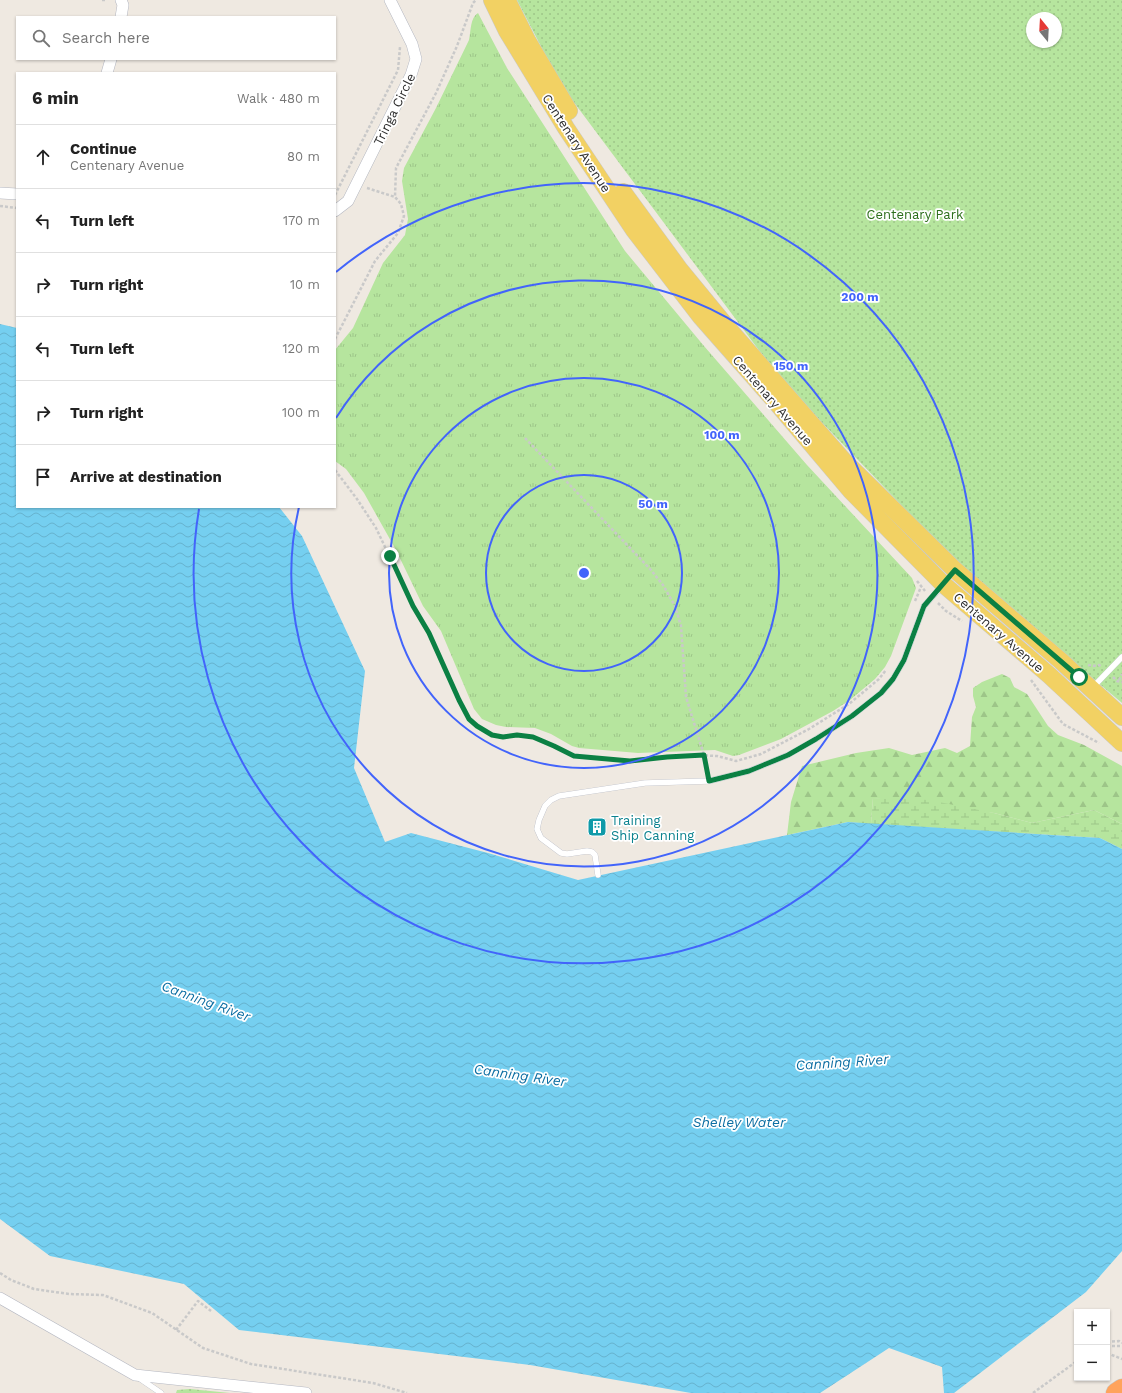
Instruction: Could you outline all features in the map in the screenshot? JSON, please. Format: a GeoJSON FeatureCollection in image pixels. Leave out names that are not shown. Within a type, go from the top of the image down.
{"type":"FeatureCollection","features":[{"type":"Feature","properties":{"kind":"main road","name":"Centenary Avenue"},"geometry":{"type":"LineString","coordinates":[[492,0],[507,31],[566,128],[634,230],[702,317],[851,491],[949,577],[1049,675],[1122,743]]}},
{"type":"Feature","properties":{"kind":"main road","name":"Centenary Avenue"},"geometry":{"type":"LineString","coordinates":[[507,0],[527,40],[574,118],[633,208],[680,270],[726,326],[844,461],[949,577],[1092,689],[1122,717]]}},
{"type":"Feature","properties":{"kind":"street"},"geometry":{"type":"LineString","coordinates":[[121,0],[123,4],[121,16]]}},
{"type":"Feature","properties":{"kind":"street","name":"Tringa Circle"},"geometry":{"type":"LineString","coordinates":[[336,210],[348,201],[411,75],[416,59],[412,44],[390,0]]}},
{"type":"Feature","properties":{"kind":"street"},"geometry":{"type":"LineString","coordinates":[[108,72],[111,60]]}},
{"type":"Feature","properties":{"kind":"street"},"geometry":{"type":"LineString","coordinates":[[0,193],[16,194]]}},
{"type":"Feature","properties":{"kind":"street"},"geometry":{"type":"LineString","coordinates":[[0,1298],[135,1375],[306,1393]]}},
{"type":"Feature","properties":{"kind":"lane"},"geometry":{"type":"LineString","coordinates":[[598,875],[595,855],[592,852],[587,850],[567,854],[561,853],[541,838],[537,829],[539,820],[545,806],[551,800],[559,796],[645,783],[709,781],[749,771],[788,755],[852,716],[881,693],[893,679],[904,660],[924,606],[949,577]]}},
{"type":"Feature","properties":{"kind":"lane"},"geometry":{"type":"LineString","coordinates":[[1092,689],[1122,658]]}},
{"type":"Feature","properties":{"kind":"lane"},"geometry":{"type":"LineString","coordinates":[[135,1375],[162,1393]]}},
{"type":"Feature","properties":{"kind":"path"},"geometry":{"type":"LineString","coordinates":[[395,197],[396,168],[436,93],[457,46],[473,3],[476,0]]}},
{"type":"Feature","properties":{"kind":"path"},"geometry":{"type":"LineString","coordinates":[[336,192],[398,70],[400,46]]}},
{"type":"Feature","properties":{"kind":"path"},"geometry":{"type":"LineString","coordinates":[[336,337],[375,261],[398,233],[404,216],[400,204],[395,197],[356,184]]}},
{"type":"Feature","properties":{"kind":"path"},"geometry":{"type":"LineString","coordinates":[[0,206],[16,208]]}},
{"type":"Feature","properties":{"kind":"path"},"geometry":{"type":"LineString","coordinates":[[525,438],[650,570],[663,585],[675,606],[680,626],[686,697],[704,755],[709,781]]}},
{"type":"Feature","properties":{"kind":"path"},"geometry":{"type":"LineString","coordinates":[[336,471],[376,528],[413,606],[429,633],[469,719],[492,735],[503,737],[517,735],[533,737],[574,756],[630,761],[704,755],[717,756],[736,761],[761,754],[810,729],[849,704],[879,679],[888,668]]}},
{"type":"Feature","properties":{"kind":"path"},"geometry":{"type":"LineString","coordinates":[[914,606],[921,587]]}},
{"type":"Feature","properties":{"kind":"path"},"geometry":{"type":"LineString","coordinates":[[1081,661],[1093,666],[1100,665],[1117,681],[1121,681],[1122,674]]}},
{"type":"Feature","properties":{"kind":"path"},"geometry":{"type":"LineString","coordinates":[[0,1273],[11,1280],[34,1288],[69,1294],[103,1295],[152,1314],[203,1348],[251,1364],[373,1383],[407,1393]]}},
{"type":"Feature","properties":{"kind":"path"},"geometry":{"type":"LineString","coordinates":[[176,1330],[198,1301],[211,1311]]}},
{"type":"Feature","properties":{"kind":"path"},"geometry":{"type":"LineString","coordinates":[[1110,1342],[1119,1341],[1122,1343]]}},
{"type":"Feature","properties":{"kind":"path"},"geometry":{"type":"LineString","coordinates":[[1110,1346],[1122,1346]]}},
{"type":"Feature","properties":{"kind":"path"},"geometry":{"type":"LineString","coordinates":[[1110,1354],[1122,1359]]}},
{"type":"Feature","properties":{"kind":"path"},"geometry":{"type":"LineString","coordinates":[[1033,1393],[1074,1363]]}},
{"type":"Feature","properties":{"kind":"green space","name":"Centenary Park"},"geometry":{"type":"Polygon","coordinates":[[[517,0],[1122,0],[1122,703],[959,565],[782,381],[561,85],[517,0]]]}},
{"type":"Feature","properties":{"kind":"green space"},"geometry":{"type":"Polygon","coordinates":[[[478,13],[507,68],[625,251],[704,346],[807,465],[912,578],[916,588],[891,656],[885,667],[875,679],[850,700],[833,711],[781,739],[733,756],[715,750],[638,753],[579,748],[535,728],[506,727],[496,725],[482,719],[474,709],[441,631],[423,606],[396,550],[364,493],[346,469],[336,462],[336,349],[353,328],[383,263],[405,235],[408,219],[402,181],[404,168],[436,108],[469,40],[472,21],[478,13]]]}},
{"type":"Feature","properties":{"kind":"green space"},"geometry":{"type":"Polygon","coordinates":[[[1002,674],[1010,678],[1014,687],[1027,694],[1048,726],[1058,735],[1084,745],[1122,766],[1122,824],[1094,810],[1032,823],[994,813],[873,798],[871,824],[848,822],[787,835],[791,802],[802,766],[856,753],[889,748],[912,755],[945,748],[957,753],[970,746],[972,717],[976,707],[973,696],[973,688],[982,682],[1002,674]]]}},
{"type":"Feature","properties":{"kind":"green space"},"geometry":{"type":"Polygon","coordinates":[[[873,798],[929,800],[994,813],[1032,823],[1094,810],[1122,824],[1122,849],[1100,838],[871,824],[873,798]]]}},
{"type":"Feature","properties":{"kind":"green space"},"geometry":{"type":"Polygon","coordinates":[[[190,1389],[230,1393],[176,1393],[177,1390],[190,1389]]]}},
{"type":"Feature","properties":{"kind":"water","name":"Shelley Water"},"geometry":{"type":"Polygon","coordinates":[[[0,324],[16,328],[16,508],[280,508],[302,536],[365,671],[354,768],[385,842],[411,833],[488,853],[578,880],[848,822],[1100,838],[1122,849],[1122,1251],[1086,1292],[954,1393],[944,1393],[942,1367],[889,1348],[820,1393],[691,1393],[530,1365],[239,1330],[184,1284],[50,1256],[0,1219],[0,324]]]}},
{"type":"Feature","properties":{"kind":"place","name":"Training Ship Canning"},"geometry":{"type":"Point","coordinates":[597,827]}},
{"type":"Feature","properties":{"kind":"route"},"geometry":{"type":"LineString","coordinates":[[390,556],[413,606],[429,633],[459,700],[469,719],[477,726],[492,735],[503,737],[517,735],[533,737],[574,756],[630,761],[704,755],[709,781],[749,771],[788,755],[852,716],[881,693],[893,679],[904,660],[924,606],[955,570],[1079,677]]}},
{"type":"Feature","properties":{"kind":"water label","name":"Canning River"},"geometry":{"type":"Point","coordinates":[206,1001]}},
{"type":"Feature","properties":{"kind":"water label","name":"Canning River"},"geometry":{"type":"Point","coordinates":[842,1062]}},
{"type":"Feature","properties":{"kind":"water label","name":"Canning River"},"geometry":{"type":"Point","coordinates":[520,1075]}}]}
